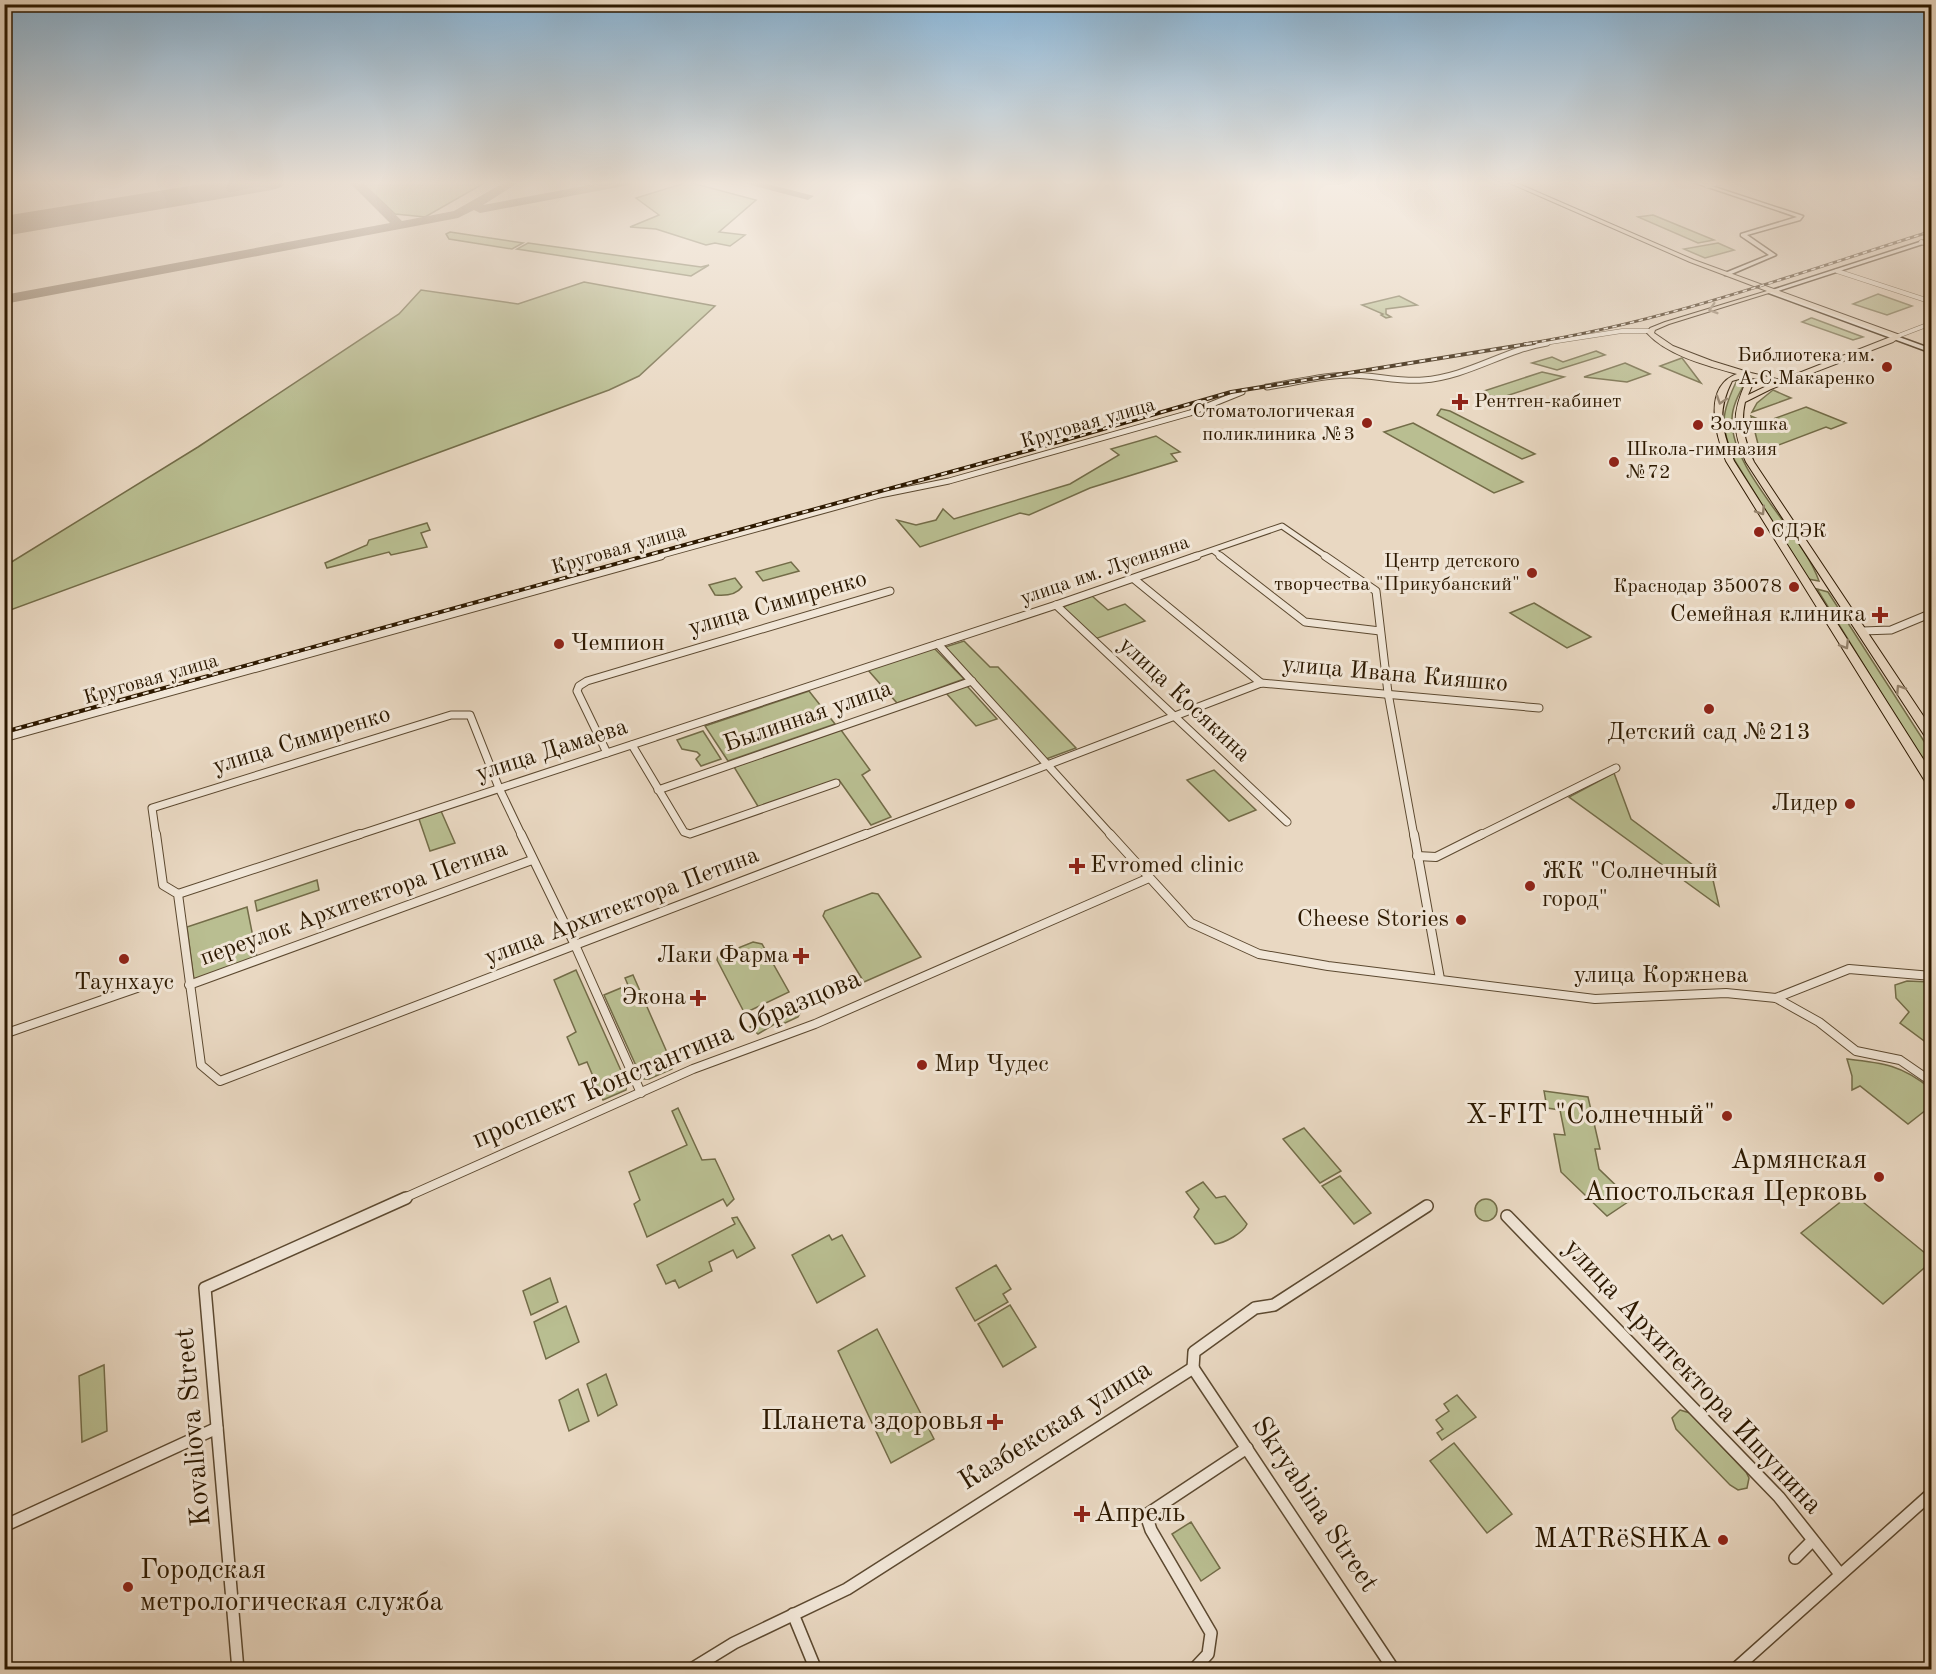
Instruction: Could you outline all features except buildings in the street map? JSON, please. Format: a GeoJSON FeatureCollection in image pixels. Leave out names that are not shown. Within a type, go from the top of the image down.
{"type":"FeatureCollection","features":[{"type":"Feature","properties":{"kind":"main road"},"geometry":{"type":"LineString","coordinates":[[1681,259],[1897,337]]}},
{"type":"Feature","properties":{"kind":"main road"},"geometry":{"type":"LineString","coordinates":[[1689,259],[1771,292]]}},
{"type":"Feature","properties":{"kind":"main road"},"geometry":{"type":"LineString","coordinates":[[1771,292],[1667,322],[1650,331],[1651,336],[1658,341],[1704,360],[1764,380],[1787,379]]}},
{"type":"Feature","properties":{"kind":"main road"},"geometry":{"type":"LineString","coordinates":[[1741,398],[1897,337]]}},
{"type":"Feature","properties":{"kind":"main road"},"geometry":{"type":"LineString","coordinates":[[1704,360],[1727,372],[1729,380],[1718,406],[1717,430],[1737,473],[1932,783]]}},
{"type":"Feature","properties":{"kind":"main road"},"geometry":{"type":"LineString","coordinates":[[1729,380],[1739,376],[1750,380],[1741,398],[1738,429],[1750,462],[1932,738]]}},
{"type":"Feature","properties":{"kind":"main road"},"geometry":{"type":"LineString","coordinates":[[1803,578],[1821,583],[1825,581],[1825,576]]}},
{"type":"Feature","properties":{"kind":"main road"},"geometry":{"type":"LineString","coordinates":[[1812,591],[1820,587],[1839,597]]}},
{"type":"Feature","properties":{"kind":"street"},"geometry":{"type":"LineString","coordinates":[[1727,274],[1763,259]]}},
{"type":"Feature","properties":{"kind":"street"},"geometry":{"type":"LineString","coordinates":[[1771,292],[1871,259]]}},
{"type":"Feature","properties":{"kind":"street"},"geometry":{"type":"LineString","coordinates":[[1837,271],[1932,302]]}},
{"type":"Feature","properties":{"kind":"street"},"geometry":{"type":"LineString","coordinates":[[1897,337],[1932,323]]}},
{"type":"Feature","properties":{"kind":"street"},"geometry":{"type":"LineString","coordinates":[[1267,387],[1356,375],[1408,381],[1424,380],[1481,365],[1497,356],[1528,346],[1622,331],[1650,331]]}},
{"type":"Feature","properties":{"kind":"street"},"geometry":{"type":"LineString","coordinates":[[1897,337],[1932,350]]}},
{"type":"Feature","properties":{"kind":"street","name":"Круговая улица"},"geometry":{"type":"LineString","coordinates":[[4,738],[869,498],[949,481],[1190,412],[1242,392]]}},
{"type":"Feature","properties":{"kind":"street","name":"улица им. Лусиняна"},"geometry":{"type":"LineString","coordinates":[[938,644],[1134,579],[1282,526],[1376,591],[1380,632]]}},
{"type":"Feature","properties":{"kind":"street"},"geometry":{"type":"LineString","coordinates":[[1214,551],[1305,622],[1380,632],[1388,693],[1440,979]]}},
{"type":"Feature","properties":{"kind":"street"},"geometry":{"type":"LineString","coordinates":[[1134,579],[1261,683]]}},
{"type":"Feature","properties":{"kind":"street","name":"улица Симиренко"},"geometry":{"type":"LineString","coordinates":[[607,753],[577,691],[579,686],[587,681],[890,591]]}},
{"type":"Feature","properties":{"kind":"street","name":"улица Косякина"},"geometry":{"type":"LineString","coordinates":[[1056,605],[1287,822]]}},
{"type":"Feature","properties":{"kind":"street"},"geometry":{"type":"LineString","coordinates":[[1862,631],[1892,630],[1932,613]]}},
{"type":"Feature","properties":{"kind":"street","name":"улица Коржнева"},"geometry":{"type":"LineString","coordinates":[[938,644],[1191,923],[1258,954],[1274,958],[1595,999],[1726,993],[1776,998],[1819,1022],[1856,1051],[1900,1060],[1932,1082]]}},
{"type":"Feature","properties":{"kind":"street","name":"улица Дамаева"},"geometry":{"type":"LineString","coordinates":[[178,894],[938,644]]}},
{"type":"Feature","properties":{"kind":"street","name":"Былинная улица"},"geometry":{"type":"LineString","coordinates":[[657,790],[972,681]]}},
{"type":"Feature","properties":{"kind":"street","name":"улица Ивана Кияшко"},"geometry":{"type":"LineString","coordinates":[[1048,765],[1261,683],[1539,708]]}},
{"type":"Feature","properties":{"kind":"street","name":"улица Симиренко"},"geometry":{"type":"LineString","coordinates":[[178,894],[163,885],[152,808],[451,715],[465,714],[473,719],[499,788]]}},
{"type":"Feature","properties":{"kind":"street"},"geometry":{"type":"LineString","coordinates":[[632,745],[684,832],[690,834],[836,783]]}},
{"type":"Feature","properties":{"kind":"street","name":"улица Архитектора Петина"},"geometry":{"type":"LineString","coordinates":[[189,985],[201,1065],[220,1081],[1048,765]]}},
{"type":"Feature","properties":{"kind":"street"},"geometry":{"type":"LineString","coordinates":[[1417,856],[1437,857],[1616,768]]}},
{"type":"Feature","properties":{"kind":"street"},"geometry":{"type":"LineString","coordinates":[[499,788],[576,947],[641,1093]]}},
{"type":"Feature","properties":{"kind":"street","name":"переулок Архитектора Петина"},"geometry":{"type":"LineString","coordinates":[[189,985],[532,860]]}},
{"type":"Feature","properties":{"kind":"street","name":"проспект Константина Образцова"},"geometry":{"type":"LineString","coordinates":[[205,1288],[693,1069],[815,1024],[1149,878]]}},
{"type":"Feature","properties":{"kind":"street"},"geometry":{"type":"LineString","coordinates":[[178,894],[189,985]]}},
{"type":"Feature","properties":{"kind":"street"},"geometry":{"type":"LineString","coordinates":[[1776,998],[1849,969],[1932,976]]}},
{"type":"Feature","properties":{"kind":"street"},"geometry":{"type":"LineString","coordinates":[[4,1034],[137,988]]}},
{"type":"Feature","properties":{"kind":"street"},"geometry":{"type":"LineString","coordinates":[[1193,1368],[1194,1352],[1255,1308],[1274,1305],[1427,1206]]}},
{"type":"Feature","properties":{"kind":"street","name":"улица Архитектора Ишунина"},"geometry":{"type":"LineString","coordinates":[[1507,1216],[1779,1497],[1840,1574]]}},
{"type":"Feature","properties":{"kind":"street","name":"Kovaliova Street"},"geometry":{"type":"LineString","coordinates":[[205,1288],[238,1670]]}},
{"type":"Feature","properties":{"kind":"street","name":"Skryabina Street"},"geometry":{"type":"LineString","coordinates":[[1193,1368],[1394,1670]]}},
{"type":"Feature","properties":{"kind":"street","name":"Казбекская улица"},"geometry":{"type":"LineString","coordinates":[[690,1670],[734,1643],[847,1588],[1193,1368]]}},
{"type":"Feature","properties":{"kind":"street"},"geometry":{"type":"LineString","coordinates":[[4,1526],[217,1428]]}},
{"type":"Feature","properties":{"kind":"street"},"geometry":{"type":"LineString","coordinates":[[1193,1670],[1208,1658],[1212,1649],[1211,1633],[1147,1523],[1146,1515],[1247,1448]]}},
{"type":"Feature","properties":{"kind":"street"},"geometry":{"type":"LineString","coordinates":[[1734,1670],[1932,1493]]}},
{"type":"Feature","properties":{"kind":"street"},"geometry":{"type":"LineString","coordinates":[[1795,1558],[1812,1541]]}},
{"type":"Feature","properties":{"kind":"street"},"geometry":{"type":"LineString","coordinates":[[793,1614],[816,1670]]}},
{"type":"Feature","properties":{"kind":"green space"},"geometry":{"type":"Polygon","coordinates":[[[582,259],[644,259],[701,267],[709,265],[691,276],[582,259]]]}},
{"type":"Feature","properties":{"kind":"green space"},"geometry":{"type":"Polygon","coordinates":[[[584,282],[715,306],[639,376],[609,390],[5,612],[5,566],[198,447],[399,314],[421,290],[518,304],[584,282]]]}},
{"type":"Feature","properties":{"kind":"green space"},"geometry":{"type":"Polygon","coordinates":[[[1878,294],[1912,306],[1887,315],[1853,304],[1878,294]]]}},
{"type":"Feature","properties":{"kind":"green space"},"geometry":{"type":"Polygon","coordinates":[[[1399,296],[1417,305],[1386,309],[1386,314],[1391,317],[1386,318],[1381,315],[1383,314],[1362,305],[1399,296]]]}},
{"type":"Feature","properties":{"kind":"green space"},"geometry":{"type":"Polygon","coordinates":[[[1811,318],[1863,337],[1853,340],[1802,322],[1811,318]]]}},
{"type":"Feature","properties":{"kind":"green space"},"geometry":{"type":"Polygon","coordinates":[[[1596,351],[1605,355],[1557,370],[1532,363],[1552,357],[1563,362],[1596,351]]]}},
{"type":"Feature","properties":{"kind":"green space"},"geometry":{"type":"Polygon","coordinates":[[[1682,358],[1701,383],[1660,366],[1682,358]]]}},
{"type":"Feature","properties":{"kind":"green space"},"geometry":{"type":"Polygon","coordinates":[[[1625,363],[1650,374],[1627,382],[1584,377],[1625,363]]]}},
{"type":"Feature","properties":{"kind":"green space"},"geometry":{"type":"Polygon","coordinates":[[[1542,372],[1564,377],[1503,397],[1475,394],[1542,372]]]}},
{"type":"Feature","properties":{"kind":"green space"},"geometry":{"type":"Polygon","coordinates":[[[1738,378],[1747,380],[1739,393],[1732,414],[1734,439],[1754,480],[1798,542],[1819,581],[1808,579],[1735,461],[1730,449],[1724,428],[1725,410],[1738,378]]]}},
{"type":"Feature","properties":{"kind":"green space"},"geometry":{"type":"Polygon","coordinates":[[[1773,390],[1791,398],[1752,412],[1757,403],[1773,390]]]}},
{"type":"Feature","properties":{"kind":"green space"},"geometry":{"type":"Polygon","coordinates":[[[1806,407],[1846,423],[1831,429],[1826,427],[1760,452],[1751,416],[1765,422],[1806,407]]]}},
{"type":"Feature","properties":{"kind":"green space"},"geometry":{"type":"Polygon","coordinates":[[[1441,409],[1450,411],[1535,454],[1522,459],[1437,415],[1441,409]]]}},
{"type":"Feature","properties":{"kind":"green space"},"geometry":{"type":"Polygon","coordinates":[[[1413,423],[1523,482],[1494,493],[1384,432],[1413,423]]]}},
{"type":"Feature","properties":{"kind":"green space"},"geometry":{"type":"Polygon","coordinates":[[[1156,436],[1180,452],[1171,454],[1177,461],[1090,488],[1029,515],[1020,513],[920,547],[897,520],[916,525],[936,520],[943,509],[954,519],[1070,484],[1119,455],[1111,449],[1156,436]]]}},
{"type":"Feature","properties":{"kind":"green space"},"geometry":{"type":"Polygon","coordinates":[[[427,523],[430,530],[421,533],[427,547],[391,555],[389,552],[327,568],[325,563],[367,545],[369,540],[427,523]]]}},
{"type":"Feature","properties":{"kind":"green space"},"geometry":{"type":"Polygon","coordinates":[[[791,562],[799,571],[763,581],[756,572],[791,562]]]}},
{"type":"Feature","properties":{"kind":"green space"},"geometry":{"type":"Polygon","coordinates":[[[735,578],[742,587],[730,594],[715,595],[709,585],[735,578]]]}},
{"type":"Feature","properties":{"kind":"green space"},"geometry":{"type":"Polygon","coordinates":[[[1817,589],[1828,592],[1931,752],[1931,774],[1817,589]]]}},
{"type":"Feature","properties":{"kind":"green space"},"geometry":{"type":"Polygon","coordinates":[[[1092,596],[1108,610],[1125,604],[1145,621],[1095,639],[1060,608],[1092,596]]]}},
{"type":"Feature","properties":{"kind":"green space"},"geometry":{"type":"Polygon","coordinates":[[[1534,603],[1591,637],[1567,648],[1510,613],[1534,603]]]}},
{"type":"Feature","properties":{"kind":"green space"},"geometry":{"type":"Polygon","coordinates":[[[964,641],[990,667],[998,667],[1076,748],[1046,759],[942,648],[964,641]]]}},
{"type":"Feature","properties":{"kind":"green space"},"geometry":{"type":"Polygon","coordinates":[[[934,648],[964,679],[897,703],[868,670],[934,648]]]}},
{"type":"Feature","properties":{"kind":"green space"},"geometry":{"type":"Polygon","coordinates":[[[967,686],[997,719],[976,726],[946,693],[967,686]]]}},
{"type":"Feature","properties":{"kind":"green space"},"geometry":{"type":"Polygon","coordinates":[[[809,691],[835,724],[728,761],[705,726],[809,691]]]}},
{"type":"Feature","properties":{"kind":"green space"},"geometry":{"type":"Polygon","coordinates":[[[841,730],[870,770],[862,775],[891,817],[871,825],[839,780],[759,808],[734,767],[841,730]]]}},
{"type":"Feature","properties":{"kind":"green space"},"geometry":{"type":"Polygon","coordinates":[[[703,731],[721,759],[701,766],[696,759],[700,755],[697,752],[682,749],[677,740],[703,731]]]}},
{"type":"Feature","properties":{"kind":"green space"},"geometry":{"type":"Polygon","coordinates":[[[1214,770],[1256,810],[1229,821],[1187,780],[1214,770]]]}},
{"type":"Feature","properties":{"kind":"green space"},"geometry":{"type":"Polygon","coordinates":[[[1614,773],[1631,819],[1713,880],[1719,906],[1569,797],[1614,773]]]}},
{"type":"Feature","properties":{"kind":"green space"},"geometry":{"type":"Polygon","coordinates":[[[441,811],[455,843],[430,851],[419,819],[441,811]]]}},
{"type":"Feature","properties":{"kind":"green space"},"geometry":{"type":"Polygon","coordinates":[[[317,880],[319,890],[257,911],[255,901],[317,880]]]}},
{"type":"Feature","properties":{"kind":"green space"},"geometry":{"type":"Polygon","coordinates":[[[872,893],[878,894],[921,957],[864,982],[823,916],[825,911],[872,893]]]}},
{"type":"Feature","properties":{"kind":"green space"},"geometry":{"type":"Polygon","coordinates":[[[247,907],[257,957],[194,980],[187,927],[247,907]]]}},
{"type":"Feature","properties":{"kind":"green space"},"geometry":{"type":"Polygon","coordinates":[[[753,942],[762,944],[789,992],[744,1012],[717,960],[718,956],[753,942]]]}},
{"type":"Feature","properties":{"kind":"green space"},"geometry":{"type":"Polygon","coordinates":[[[576,970],[627,1084],[626,1090],[603,1100],[587,1062],[579,1065],[567,1037],[576,1032],[554,980],[576,970]]]}},
{"type":"Feature","properties":{"kind":"green space"},"geometry":{"type":"Polygon","coordinates":[[[633,975],[673,1066],[672,1069],[649,1079],[642,1079],[604,995],[628,985],[625,978],[633,975]]]}},
{"type":"Feature","properties":{"kind":"green space"},"geometry":{"type":"Polygon","coordinates":[[[1907,981],[1931,982],[1931,1046],[1900,1023],[1909,1012],[1896,998],[1895,985],[1907,981]]]}},
{"type":"Feature","properties":{"kind":"green space"},"geometry":{"type":"Polygon","coordinates":[[[796,1007],[800,1013],[798,1017],[785,1023],[778,1022],[758,1034],[750,1027],[796,1007]]]}},
{"type":"Feature","properties":{"kind":"green space"},"geometry":{"type":"Polygon","coordinates":[[[1847,1059],[1892,1066],[1911,1075],[1931,1089],[1931,1106],[1908,1124],[1860,1086],[1852,1090],[1852,1076],[1847,1059]]]}},
{"type":"Feature","properties":{"kind":"green space"},"geometry":{"type":"Polygon","coordinates":[[[1544,1091],[1588,1097],[1600,1149],[1595,1149],[1599,1169],[1631,1200],[1607,1216],[1561,1172],[1554,1134],[1565,1135],[1560,1110],[1547,1108],[1544,1091]]]}},
{"type":"Feature","properties":{"kind":"green space"},"geometry":{"type":"Polygon","coordinates":[[[678,1108],[702,1160],[715,1159],[734,1199],[727,1206],[723,1199],[647,1237],[634,1204],[640,1200],[629,1172],[687,1145],[672,1111],[678,1108]]]}},
{"type":"Feature","properties":{"kind":"green space"},"geometry":{"type":"Polygon","coordinates":[[[1304,1128],[1341,1171],[1320,1183],[1283,1139],[1304,1128]]]}},
{"type":"Feature","properties":{"kind":"green space"},"geometry":{"type":"Polygon","coordinates":[[[1340,1176],[1371,1213],[1354,1224],[1322,1186],[1340,1176]]]}},
{"type":"Feature","properties":{"kind":"green space"},"geometry":{"type":"Polygon","coordinates":[[[1203,1182],[1216,1198],[1225,1196],[1247,1224],[1238,1234],[1228,1240],[1215,1244],[1194,1217],[1199,1209],[1186,1192],[1203,1182]]]}},
{"type":"Feature","properties":{"kind":"green space"},"geometry":{"type":"Polygon","coordinates":[[[1852,1193],[1931,1258],[1931,1262],[1883,1304],[1801,1233],[1852,1193]]]}},
{"type":"Feature","properties":{"kind":"green space"},"geometry":{"type":"Polygon","coordinates":[[[1486,1199],[1494,1202],[1497,1210],[1494,1218],[1486,1221],[1478,1218],[1475,1210],[1478,1202],[1486,1199]]]}},
{"type":"Feature","properties":{"kind":"green space"},"geometry":{"type":"Polygon","coordinates":[[[737,1217],[755,1248],[737,1258],[733,1250],[709,1262],[712,1271],[679,1288],[675,1280],[666,1284],[657,1265],[735,1224],[732,1218],[737,1217]]]}},
{"type":"Feature","properties":{"kind":"green space"},"geometry":{"type":"Polygon","coordinates":[[[829,1235],[832,1240],[842,1235],[865,1276],[817,1303],[792,1255],[829,1235]]]}},
{"type":"Feature","properties":{"kind":"green space"},"geometry":{"type":"Polygon","coordinates":[[[996,1265],[1011,1289],[1003,1294],[1008,1302],[975,1321],[956,1288],[996,1265]]]}},
{"type":"Feature","properties":{"kind":"green space"},"geometry":{"type":"Polygon","coordinates":[[[550,1278],[558,1302],[531,1315],[523,1291],[550,1278]]]}},
{"type":"Feature","properties":{"kind":"green space"},"geometry":{"type":"Polygon","coordinates":[[[1010,1305],[1036,1347],[1003,1367],[978,1324],[1010,1305]]]}},
{"type":"Feature","properties":{"kind":"green space"},"geometry":{"type":"Polygon","coordinates":[[[566,1306],[579,1342],[546,1359],[534,1322],[566,1306]]]}},
{"type":"Feature","properties":{"kind":"green space"},"geometry":{"type":"Polygon","coordinates":[[[877,1329],[934,1439],[891,1463],[838,1351],[877,1329]]]}},
{"type":"Feature","properties":{"kind":"green space"},"geometry":{"type":"Polygon","coordinates":[[[104,1365],[107,1431],[82,1442],[79,1376],[104,1365]]]}},
{"type":"Feature","properties":{"kind":"green space"},"geometry":{"type":"Polygon","coordinates":[[[606,1374],[617,1405],[598,1416],[587,1384],[606,1374]]]}},
{"type":"Feature","properties":{"kind":"green space"},"geometry":{"type":"Polygon","coordinates":[[[578,1389],[589,1421],[569,1431],[559,1400],[578,1389]]]}},
{"type":"Feature","properties":{"kind":"green space"},"geometry":{"type":"Polygon","coordinates":[[[1457,1395],[1476,1417],[1442,1440],[1437,1433],[1443,1429],[1436,1420],[1449,1411],[1444,1404],[1457,1395]]]}},
{"type":"Feature","properties":{"kind":"green space"},"geometry":{"type":"Polygon","coordinates":[[[1680,1410],[1690,1413],[1746,1472],[1749,1478],[1747,1488],[1738,1490],[1730,1485],[1676,1429],[1672,1418],[1680,1410]]]}},
{"type":"Feature","properties":{"kind":"green space"},"geometry":{"type":"Polygon","coordinates":[[[1454,1443],[1512,1514],[1487,1533],[1430,1461],[1454,1443]]]}},
{"type":"Feature","properties":{"kind":"green space"},"geometry":{"type":"Polygon","coordinates":[[[1191,1522],[1220,1568],[1201,1581],[1172,1534],[1191,1522]]]}},
{"type":"Feature","properties":{"kind":"taxiway"},"geometry":{"type":"LineString","coordinates":[[4,300],[220,259]]}},
{"type":"Feature","properties":{"kind":"railway"},"geometry":{"type":"LineString","coordinates":[[1524,344],[1576,335],[1679,310],[1845,259]]}},
{"type":"Feature","properties":{"kind":"railway"},"geometry":{"type":"LineString","coordinates":[[4,732],[1041,447],[1231,392],[1534,343]]}},
{"type":"Feature","properties":{"kind":"place","name":"Библиотека им. А.С.Макаренко"},"geometry":{"type":"Point","coordinates":[1887,367]}},
{"type":"Feature","properties":{"kind":"place","name":"Рентген-кабинет"},"geometry":{"type":"Point","coordinates":[1460,402]}},
{"type":"Feature","properties":{"kind":"place","name":"Стоматологичекая поликлиника №3"},"geometry":{"type":"Point","coordinates":[1367,423]}},
{"type":"Feature","properties":{"kind":"place","name":"Золушка"},"geometry":{"type":"Point","coordinates":[1698,425]}},
{"type":"Feature","properties":{"kind":"place","name":"Школа-гимназия №72"},"geometry":{"type":"Point","coordinates":[1614,462]}},
{"type":"Feature","properties":{"kind":"place","name":"СДЭК"},"geometry":{"type":"Point","coordinates":[1759,532]}},
{"type":"Feature","properties":{"kind":"place","name":"Центр детского творчества \"Прикубанский\""},"geometry":{"type":"Point","coordinates":[1532,573]}},
{"type":"Feature","properties":{"kind":"place","name":"Краснодар 350078"},"geometry":{"type":"Point","coordinates":[1794,587]}},
{"type":"Feature","properties":{"kind":"place","name":"Семейная клиника"},"geometry":{"type":"Point","coordinates":[1880,615]}},
{"type":"Feature","properties":{"kind":"place","name":"Чемпион"},"geometry":{"type":"Point","coordinates":[559,644]}},
{"type":"Feature","properties":{"kind":"place","name":"Детский сад №213"},"geometry":{"type":"Point","coordinates":[1709,709]}},
{"type":"Feature","properties":{"kind":"place","name":"Лидер"},"geometry":{"type":"Point","coordinates":[1850,804]}},
{"type":"Feature","properties":{"kind":"place","name":"Evromed clinic"},"geometry":{"type":"Point","coordinates":[1077,866]}},
{"type":"Feature","properties":{"kind":"place","name":"ЖК \"Солнечный город\""},"geometry":{"type":"Point","coordinates":[1530,886]}},
{"type":"Feature","properties":{"kind":"place","name":"Cheese Stories"},"geometry":{"type":"Point","coordinates":[1461,920]}},
{"type":"Feature","properties":{"kind":"place","name":"Лаки Фарма"},"geometry":{"type":"Point","coordinates":[801,956]}},
{"type":"Feature","properties":{"kind":"place","name":"Таунхаус"},"geometry":{"type":"Point","coordinates":[124,959]}},
{"type":"Feature","properties":{"kind":"place","name":"Экона"},"geometry":{"type":"Point","coordinates":[698,998]}},
{"type":"Feature","properties":{"kind":"place","name":"Мир Чудес"},"geometry":{"type":"Point","coordinates":[922,1065]}},
{"type":"Feature","properties":{"kind":"place","name":"X-FIT \"Солнечный\""},"geometry":{"type":"Point","coordinates":[1727,1116]}},
{"type":"Feature","properties":{"kind":"place","name":"Армянская Апостольская Церковь"},"geometry":{"type":"Point","coordinates":[1879,1177]}},
{"type":"Feature","properties":{"kind":"place","name":"Планета здоровья"},"geometry":{"type":"Point","coordinates":[995,1422]}},
{"type":"Feature","properties":{"kind":"place","name":"Апрель"},"geometry":{"type":"Point","coordinates":[1082,1514]}},
{"type":"Feature","properties":{"kind":"place","name":"MATRёSHKA"},"geometry":{"type":"Point","coordinates":[1723,1540]}},
{"type":"Feature","properties":{"kind":"place","name":"Городская метрологическая служба"},"geometry":{"type":"Point","coordinates":[128,1587]}}]}
